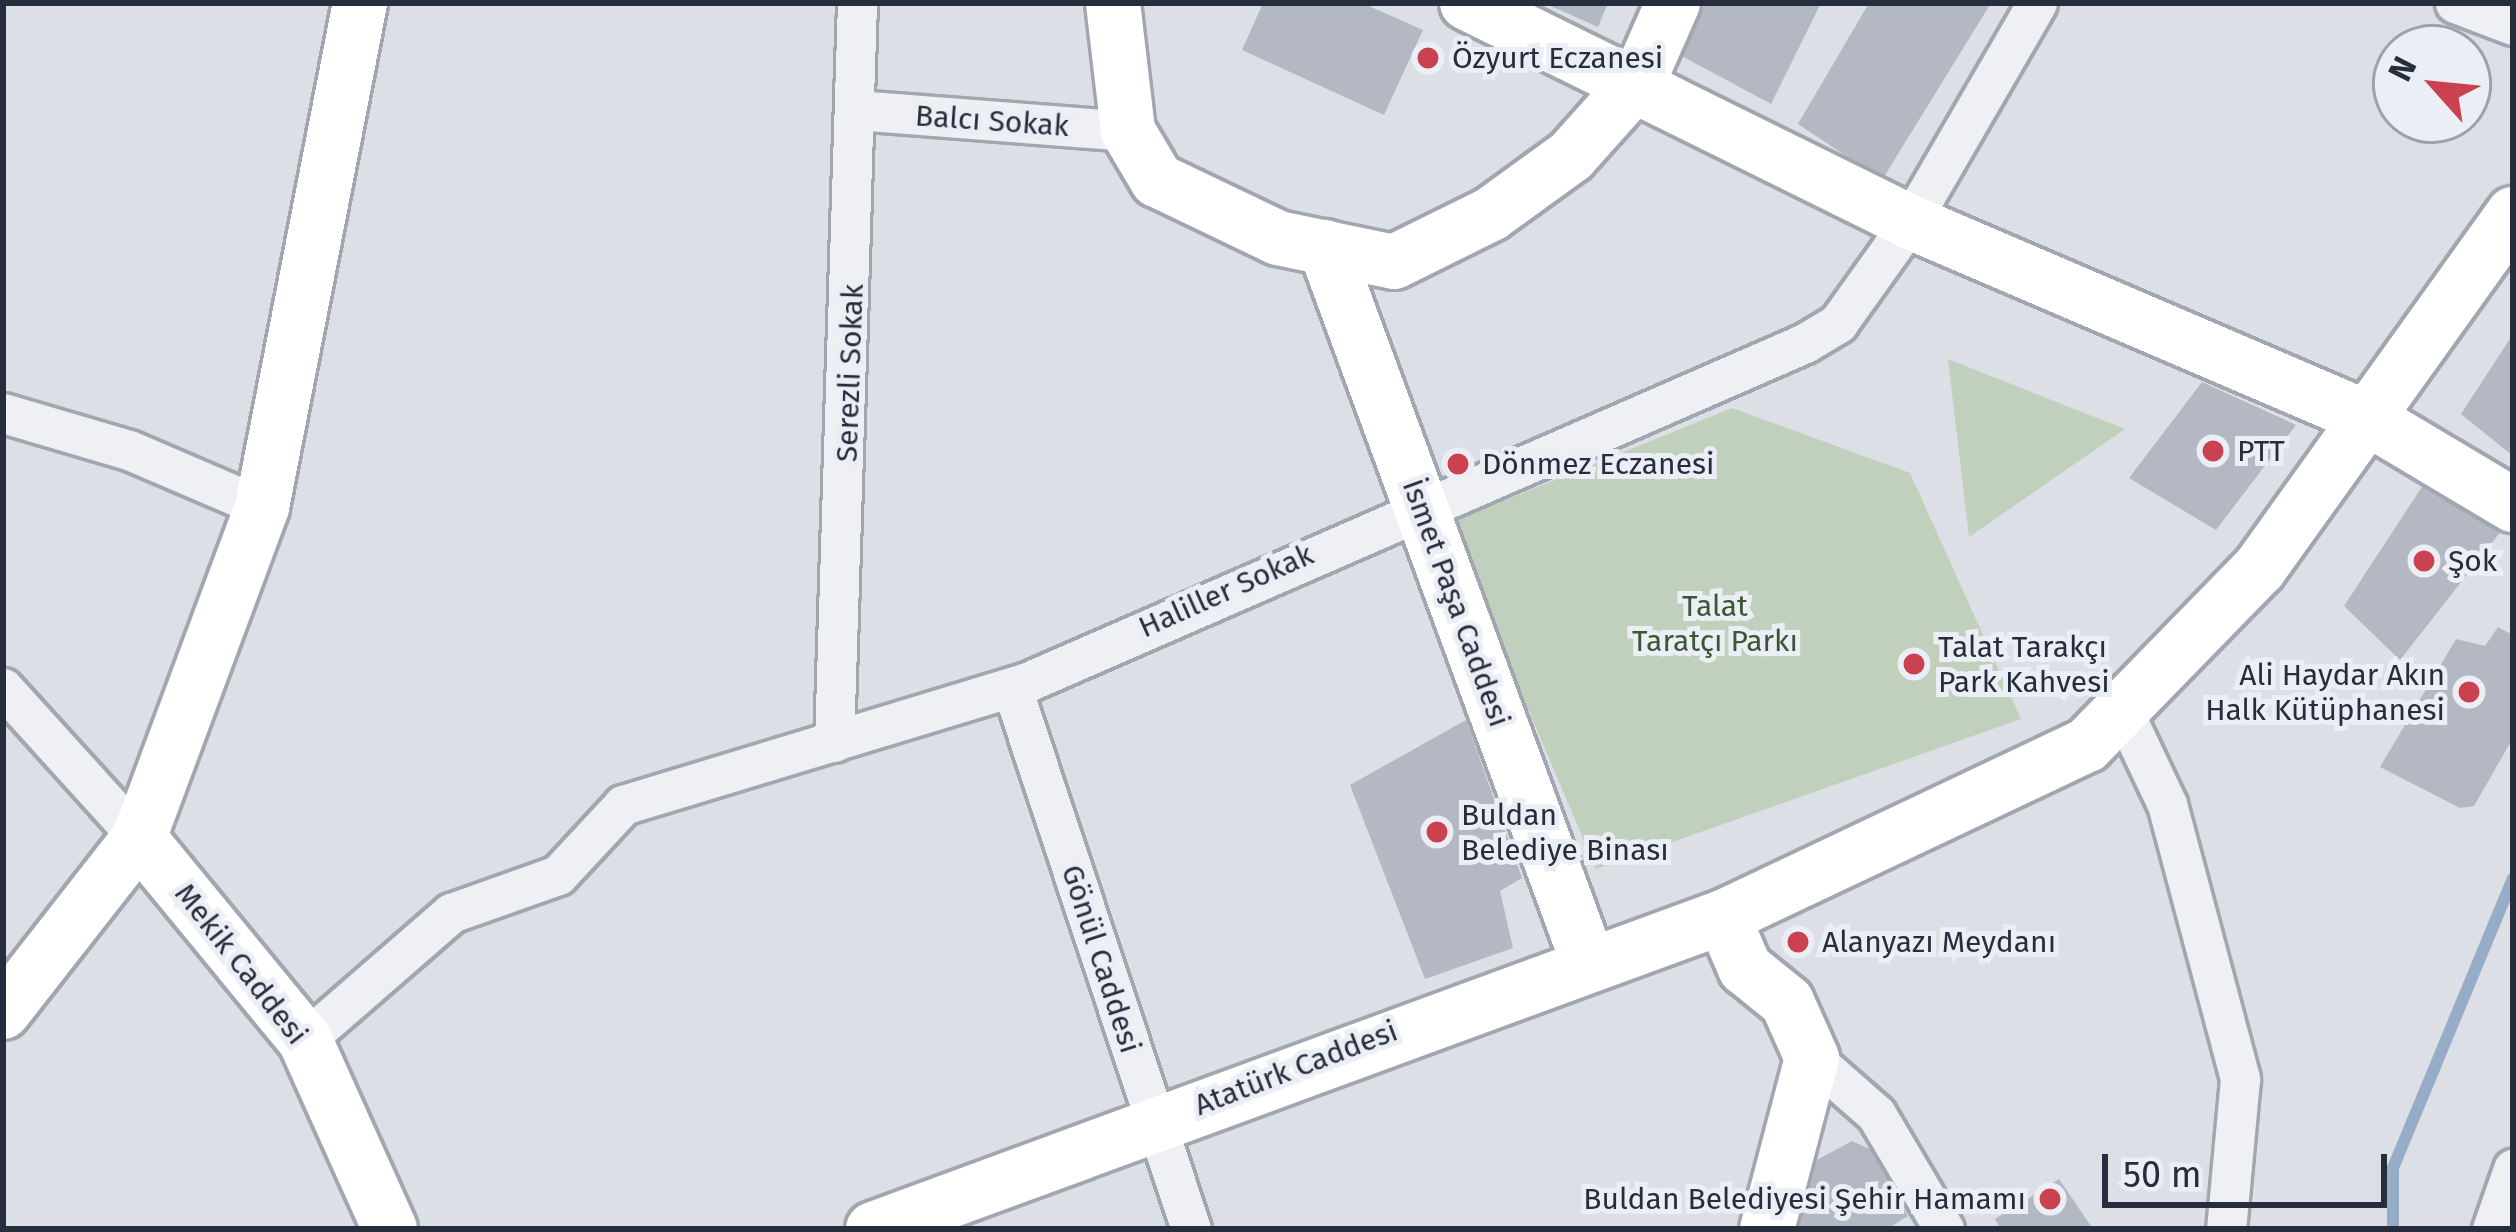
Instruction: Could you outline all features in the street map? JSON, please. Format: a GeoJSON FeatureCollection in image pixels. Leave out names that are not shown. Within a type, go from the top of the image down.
{"type":"FeatureCollection","features":[{"type":"Feature","properties":{"kind":"street"},"geometry":{"type":"LineString","coordinates":[[3,1012],[139,838],[262,507],[360,3]]}},
{"type":"Feature","properties":{"kind":"street","name":"Serezli Sokak"},"geometry":{"type":"LineString","coordinates":[[834,742],[857,3]]}},
{"type":"Feature","properties":{"kind":"street"},"geometry":{"type":"LineString","coordinates":[[1113,3],[1128,131],[1157,180],[1325,248],[1394,262],[1491,214],[1571,156],[1639,80],[1673,3]]}},
{"type":"Feature","properties":{"kind":"street"},"geometry":{"type":"LineString","coordinates":[[1467,3],[1639,80],[1910,222],[2366,418],[2513,505]]}},
{"type":"Feature","properties":{"kind":"street","name":"Haliller Sokak"},"geometry":{"type":"LineString","coordinates":[[305,1040],[451,913],[558,875],[623,805],[1012,688],[1805,343],[1838,323],[1910,222],[2037,3]]}},
{"type":"Feature","properties":{"kind":"street"},"geometry":{"type":"LineString","coordinates":[[2456,3],[2513,25]]}},
{"type":"Feature","properties":{"kind":"street","name":"Balcı Sokak"},"geometry":{"type":"LineString","coordinates":[[856,110],[1128,131]]}},
{"type":"Feature","properties":{"kind":"street","name":"Atatürk Caddesi"},"geometry":{"type":"LineString","coordinates":[[873,1229],[954,1214],[1154,1121],[1587,959],[1723,917],[2087,745],[2259,569],[2513,214]]}},
{"type":"Feature","properties":{"kind":"street","name":"İsmet Paşa Caddesi"},"geometry":{"type":"LineString","coordinates":[[1325,248],[1587,959]]}},
{"type":"Feature","properties":{"kind":"street"},"geometry":{"type":"LineString","coordinates":[[3,413],[129,450],[262,507]]}},
{"type":"Feature","properties":{"kind":"street"},"geometry":{"type":"LineString","coordinates":[[3,688],[139,838]]}},
{"type":"Feature","properties":{"kind":"street","name":"Gönül Caddesi"},"geometry":{"type":"LineString","coordinates":[[1012,688],[1191,1229]]}},
{"type":"Feature","properties":{"kind":"street"},"geometry":{"type":"LineString","coordinates":[[2122,710],[2168,803],[2240,1079],[2226,1229]]}},
{"type":"Feature","properties":{"kind":"street","name":"Mekik Caddesi"},"geometry":{"type":"LineString","coordinates":[[139,838],[305,1040],[390,1229]]}},
{"type":"Feature","properties":{"kind":"street"},"geometry":{"type":"LineString","coordinates":[[1723,917],[1745,968],[1787,1002],[1812,1058],[1876,1114],[1944,1229]]}},
{"type":"Feature","properties":{"kind":"street"},"geometry":{"type":"LineString","coordinates":[[1767,1229],[1812,1058]]}},
{"type":"Feature","properties":{"kind":"street"},"geometry":{"type":"LineString","coordinates":[[2492,1229],[2513,1169]]}},
{"type":"Feature","properties":{"kind":"green space"},"geometry":{"type":"Polygon","coordinates":[[[1948,359],[2125,429],[1969,537],[1948,359]]]}},
{"type":"Feature","properties":{"kind":"green space","name":"Talat Taratçı Parkı"},"geometry":{"type":"Polygon","coordinates":[[[1732,408],[1910,473],[2021,719],[1596,869],[1449,523],[1732,408]]]}},
{"type":"Feature","properties":{"kind":"building"},"geometry":{"type":"Polygon","coordinates":[[[1263,3],[1362,3],[1423,30],[1384,115],[1242,50],[1263,3]]]}},
{"type":"Feature","properties":{"kind":"building"},"geometry":{"type":"Polygon","coordinates":[[[1544,3],[1608,3],[1598,27],[1544,3]]]}},
{"type":"Feature","properties":{"kind":"building"},"geometry":{"type":"Polygon","coordinates":[[[1704,3],[1821,3],[1771,104],[1678,54],[1704,3]]]}},
{"type":"Feature","properties":{"kind":"building"},"geometry":{"type":"Polygon","coordinates":[[[1869,3],[1991,3],[1882,180],[1798,124],[1869,3]]]}},
{"type":"Feature","properties":{"kind":"building"},"geometry":{"type":"Polygon","coordinates":[[[2513,334],[2513,456],[2461,414],[2513,334]]]}},
{"type":"Feature","properties":{"kind":"building","name":"PTT"},"geometry":{"type":"Polygon","coordinates":[[[2202,382],[2296,425],[2216,530],[2129,478],[2202,382]]]}},
{"type":"Feature","properties":{"kind":"building","name":"Şok"},"geometry":{"type":"Polygon","coordinates":[[[2433,470],[2513,516],[2400,660],[2344,606],[2433,470]]]}},
{"type":"Feature","properties":{"kind":"building","name":"Ali Haydar Akın Halk Kütüphanesi"},"geometry":{"type":"Polygon","coordinates":[[[2498,627],[2513,635],[2513,738],[2474,806],[2460,808],[2380,767],[2456,639],[2485,646],[2498,627]]]}},
{"type":"Feature","properties":{"kind":"building","name":"Buldan Belediye Binası"},"geometry":{"type":"Polygon","coordinates":[[[1466,720],[1522,878],[1500,891],[1513,948],[1425,979],[1350,785],[1466,720]]]}},
{"type":"Feature","properties":{"kind":"building"},"geometry":{"type":"Polygon","coordinates":[[[1852,1141],[1872,1150],[1908,1216],[1887,1229],[1786,1229],[1802,1168],[1852,1141]]]}},
{"type":"Feature","properties":{"kind":"building","name":"Buldan Belediyesi Şehir Hamamı"},"geometry":{"type":"Polygon","coordinates":[[[2059,1179],[2093,1229],[2001,1229],[1995,1219],[2059,1179]]]}},
{"type":"Feature","properties":{"kind":"waterway"},"geometry":{"type":"LineString","coordinates":[[2393,1229],[2393,1168],[2513,879]]}},
{"type":"Feature","properties":{"kind":"place","name":"Özyurt Eczanesi"},"geometry":{"type":"Point","coordinates":[1428,58]}},
{"type":"Feature","properties":{"kind":"place","name":"PTT"},"geometry":{"type":"Point","coordinates":[2213,451]}},
{"type":"Feature","properties":{"kind":"place","name":"Dönmez Eczanesi"},"geometry":{"type":"Point","coordinates":[1458,464]}},
{"type":"Feature","properties":{"kind":"place","name":"Şok"},"geometry":{"type":"Point","coordinates":[2424,561]}},
{"type":"Feature","properties":{"kind":"place","name":"Talat Tarakçı Park Kahvesi"},"geometry":{"type":"Point","coordinates":[1914,664]}},
{"type":"Feature","properties":{"kind":"place","name":"Ali Haydar Akın Halk Kütüphanesi"},"geometry":{"type":"Point","coordinates":[2469,692]}},
{"type":"Feature","properties":{"kind":"place","name":"Buldan Belediye Binası"},"geometry":{"type":"Point","coordinates":[1437,832]}},
{"type":"Feature","properties":{"kind":"place","name":"Alanyazı Meydanı"},"geometry":{"type":"Point","coordinates":[1798,942]}},
{"type":"Feature","properties":{"kind":"place","name":"Buldan Belediyesi Şehir Hamamı"},"geometry":{"type":"Point","coordinates":[2050,1199]}}]}
